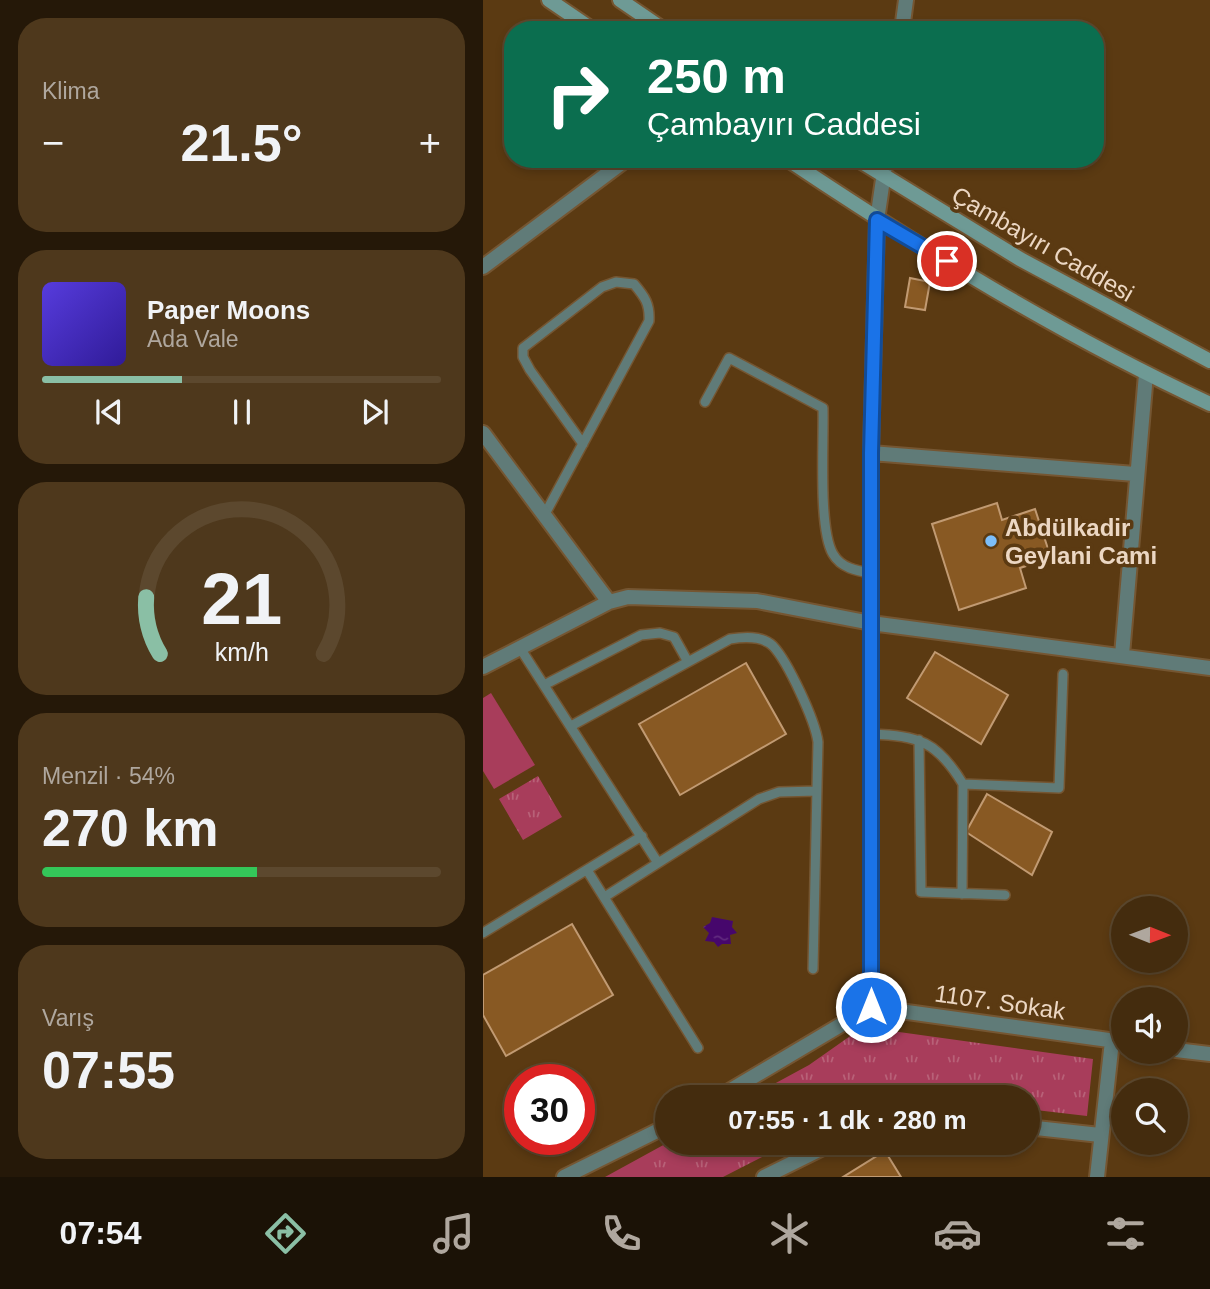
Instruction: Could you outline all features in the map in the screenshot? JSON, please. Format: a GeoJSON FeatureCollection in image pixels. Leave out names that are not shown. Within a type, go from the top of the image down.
{"type":"FeatureCollection","features":[{"type":"Feature","properties":{"kind":"main road"},"geometry":{"type":"LineString","coordinates":[[549,0],[580,21]]}},
{"type":"Feature","properties":{"kind":"main road"},"geometry":{"type":"LineString","coordinates":[[620,0],[651,21]]}},
{"type":"Feature","properties":{"kind":"main road"},"geometry":{"type":"LineString","coordinates":[[799,168],[877,220],[1040,317],[1146,374],[1210,404]]}},
{"type":"Feature","properties":{"kind":"main road","name":"Çambayırı Caddesi"},"geometry":{"type":"LineString","coordinates":[[870,168],[1020,259],[1210,361]]}},
{"type":"Feature","properties":{"kind":"street"},"geometry":{"type":"LineString","coordinates":[[903,21],[906,0]]}},
{"type":"Feature","properties":{"kind":"street"},"geometry":{"type":"LineString","coordinates":[[483,267],[615,168]]}},
{"type":"Feature","properties":{"kind":"street"},"geometry":{"type":"LineString","coordinates":[[739,1085],[871,1007],[871,453],[877,220],[884,168]]}},
{"type":"Feature","properties":{"kind":"street"},"geometry":{"type":"LineString","coordinates":[[1122,655],[1135,474],[1146,374]]}},
{"type":"Feature","properties":{"kind":"street"},"geometry":{"type":"LineString","coordinates":[[483,433],[608,602]]}},
{"type":"Feature","properties":{"kind":"street"},"geometry":{"type":"LineString","coordinates":[[871,453],[1135,474]]}},
{"type":"Feature","properties":{"kind":"street"},"geometry":{"type":"LineString","coordinates":[[483,667],[608,602],[628,597],[757,601],[871,623],[1210,668]]}},
{"type":"Feature","properties":{"kind":"street","name":"1107. Sokak"},"geometry":{"type":"LineString","coordinates":[[871,1007],[1111,1041]]}},
{"type":"Feature","properties":{"kind":"street"},"geometry":{"type":"LineString","coordinates":[[1188,1051],[1210,1054]]}},
{"type":"Feature","properties":{"kind":"street"},"geometry":{"type":"LineString","coordinates":[[1097,1177],[1100,1135],[1114,1064]]}},
{"type":"Feature","properties":{"kind":"street"},"geometry":{"type":"LineString","coordinates":[[1040,1128],[1100,1135]]}},
{"type":"Feature","properties":{"kind":"street"},"geometry":{"type":"LineString","coordinates":[[564,1177],[655,1132]]}},
{"type":"Feature","properties":{"kind":"street"},"geometry":{"type":"LineString","coordinates":[[764,1177],[788,1172],[814,1155]]}},
{"type":"Feature","properties":{"kind":"lane"},"geometry":{"type":"LineString","coordinates":[[545,514],[649,321],[650,308],[646,298],[634,284],[615,282],[603,287],[523,348],[523,357],[530,370],[583,443]]}},
{"type":"Feature","properties":{"kind":"lane"},"geometry":{"type":"LineString","coordinates":[[705,402],[729,358],[823,408],[826,530],[833,554],[841,564],[871,573]]}},
{"type":"Feature","properties":{"kind":"lane"},"geometry":{"type":"LineString","coordinates":[[544,685],[650,632],[674,637],[688,662]]}},
{"type":"Feature","properties":{"kind":"lane"},"geometry":{"type":"LineString","coordinates":[[571,726],[730,639],[751,638],[773,646],[814,723],[818,741],[813,969]]}},
{"type":"Feature","properties":{"kind":"lane"},"geometry":{"type":"LineString","coordinates":[[520,648],[658,863]]}},
{"type":"Feature","properties":{"kind":"lane"},"geometry":{"type":"LineString","coordinates":[[963,784],[1059,788],[1063,674]]}},
{"type":"Feature","properties":{"kind":"lane"},"geometry":{"type":"LineString","coordinates":[[871,734],[919,740],[946,758],[963,784],[962,894]]}},
{"type":"Feature","properties":{"kind":"lane"},"geometry":{"type":"LineString","coordinates":[[919,740],[921,892],[1005,895]]}},
{"type":"Feature","properties":{"kind":"lane"},"geometry":{"type":"LineString","coordinates":[[606,897],[759,799],[779,792],[817,791]]}},
{"type":"Feature","properties":{"kind":"lane"},"geometry":{"type":"LineString","coordinates":[[483,933],[642,836]]}},
{"type":"Feature","properties":{"kind":"lane"},"geometry":{"type":"LineString","coordinates":[[587,870],[698,1048]]}},
{"type":"Feature","properties":{"kind":"green space"},"geometry":{"type":"Polygon","coordinates":[[[491,693],[535,765],[494,789],[483,771],[483,698],[491,693]]]}},
{"type":"Feature","properties":{"kind":"green space"},"geometry":{"type":"Polygon","coordinates":[[[538,776],[562,817],[523,840],[499,799],[538,776]]]}},
{"type":"Feature","properties":{"kind":"green space"},"geometry":{"type":"Polygon","coordinates":[[[863,1027],[1093,1059],[1087,1116],[1040,1111],[1040,1085],[772,1085],[809,1065],[863,1027]]]}},
{"type":"Feature","properties":{"kind":"green space"},"geometry":{"type":"Polygon","coordinates":[[[655,1150],[655,1155],[766,1155],[723,1177],[605,1177],[655,1150]]]}},
{"type":"Feature","properties":{"kind":"water"},"geometry":{"type":"Polygon","coordinates":[[[712,917],[733,921],[732,927],[737,933],[730,935],[731,944],[718,947],[714,942],[705,941],[709,933],[703,927],[710,923],[712,917]]]}},
{"type":"Feature","properties":{"kind":"building"},"geometry":{"type":"Polygon","coordinates":[[[910,278],[930,282],[925,310],[905,307],[910,278]]]}},
{"type":"Feature","properties":{"kind":"building","name":"Abdülkadir Geylani Cami"},"geometry":{"type":"Polygon","coordinates":[[[997,503],[1002,520],[1035,509],[1051,558],[1020,568],[1026,588],[959,610],[932,524],[997,503]]]}},
{"type":"Feature","properties":{"kind":"building"},"geometry":{"type":"Polygon","coordinates":[[[935,652],[1008,695],[981,744],[907,698],[935,652]]]}},
{"type":"Feature","properties":{"kind":"building"},"geometry":{"type":"Polygon","coordinates":[[[746,663],[786,734],[680,795],[639,724],[746,663]]]}},
{"type":"Feature","properties":{"kind":"building"},"geometry":{"type":"Polygon","coordinates":[[[987,794],[1052,832],[1032,875],[966,832],[987,794]]]}},
{"type":"Feature","properties":{"kind":"building"},"geometry":{"type":"Polygon","coordinates":[[[572,924],[613,995],[506,1056],[483,1015],[483,975],[572,924]]]}},
{"type":"Feature","properties":{"kind":"building"},"geometry":{"type":"Polygon","coordinates":[[[879,1155],[887,1155],[901,1177],[843,1177],[879,1155]]]}},
{"type":"Feature","properties":{"kind":"place","name":"Abdülkadir Geylani Cami"},"geometry":{"type":"Point","coordinates":[991,541]}},
{"type":"Feature","properties":{"kind":"route"},"geometry":{"type":"LineString","coordinates":[[871,1007],[871,453],[877,220],[947,261]]}}]}
